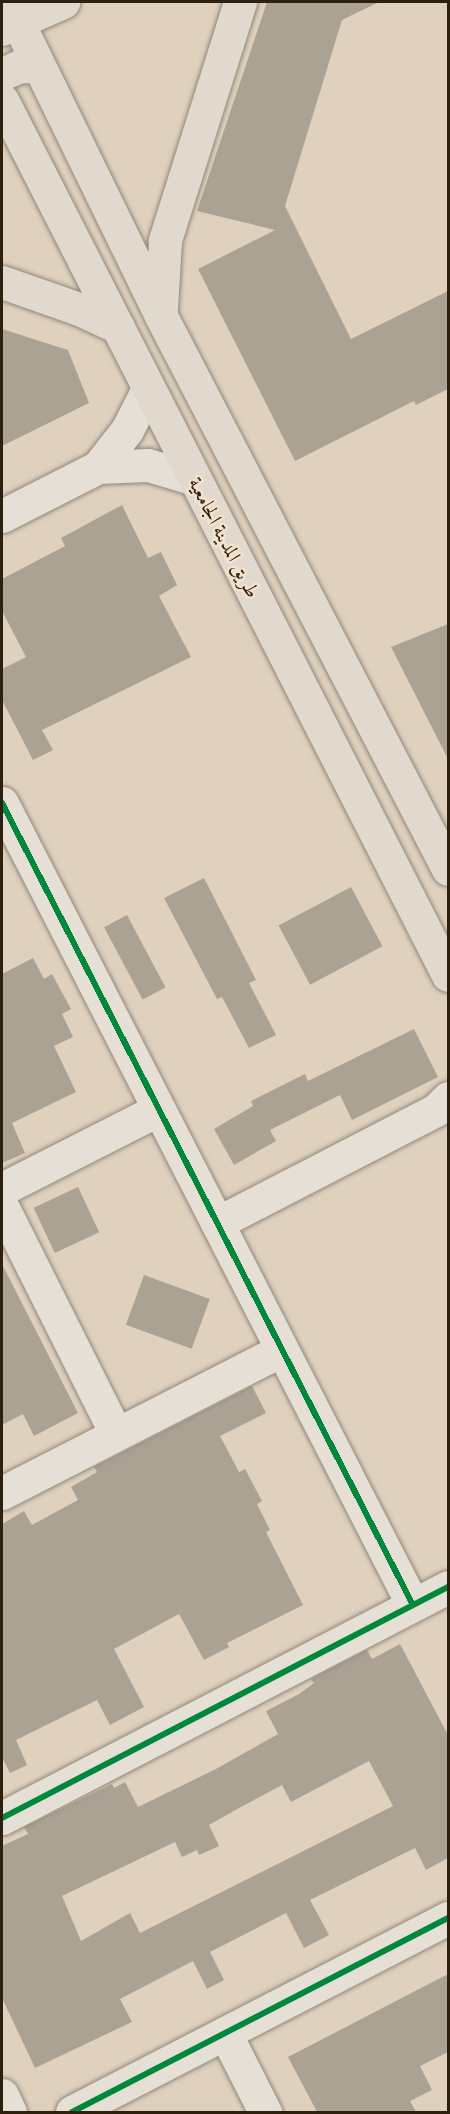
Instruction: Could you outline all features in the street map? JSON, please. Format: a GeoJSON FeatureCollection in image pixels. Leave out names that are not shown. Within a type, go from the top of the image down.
{"type":"FeatureCollection","features":[{"type":"Feature","properties":{"kind":"main road"},"geometry":{"type":"LineString","coordinates":[[58,2],[9,18],[39,67],[161,316],[448,869]]}},
{"type":"Feature","properties":{"kind":"main road"},"geometry":{"type":"LineString","coordinates":[[161,316],[165,240],[240,2]]}},
{"type":"Feature","properties":{"kind":"main road"},"geometry":{"type":"LineString","coordinates":[[2,74],[20,66],[39,67]]}},
{"type":"Feature","properties":{"kind":"main road","name":"طريق المدينة الجامعية"},"geometry":{"type":"LineString","coordinates":[[2,100],[448,975]]}},
{"type":"Feature","properties":{"kind":"main road"},"geometry":{"type":"LineString","coordinates":[[2,282],[79,309],[118,327]]}},
{"type":"Feature","properties":{"kind":"street"},"geometry":{"type":"LineString","coordinates":[[98,467],[127,430],[148,388]]}},
{"type":"Feature","properties":{"kind":"street"},"geometry":{"type":"LineString","coordinates":[[2,516],[98,467],[148,465],[195,479]]}},
{"type":"Feature","properties":{"kind":"street"},"geometry":{"type":"LineString","coordinates":[[2,803],[14,858],[158,1110],[413,1605]]}},
{"type":"Feature","properties":{"kind":"street"},"geometry":{"type":"LineString","coordinates":[[216,1222],[444,1105]]}},
{"type":"Feature","properties":{"kind":"street"},"geometry":{"type":"LineString","coordinates":[[2,1189],[158,1110]]}},
{"type":"Feature","properties":{"kind":"street"},"geometry":{"type":"LineString","coordinates":[[2,1206],[116,1434]]}},
{"type":"Feature","properties":{"kind":"street"},"geometry":{"type":"LineString","coordinates":[[2,1493],[282,1350]]}},
{"type":"Feature","properties":{"kind":"street"},"geometry":{"type":"LineString","coordinates":[[2,1818],[448,1587]]}},
{"type":"Feature","properties":{"kind":"street"},"geometry":{"type":"LineString","coordinates":[[72,2112],[448,1918]]}},
{"type":"Feature","properties":{"kind":"street"},"geometry":{"type":"LineString","coordinates":[[225,2033],[265,2112]]}},
{"type":"Feature","properties":{"kind":"street"},"geometry":{"type":"LineString","coordinates":[[2,2095],[10,2112]]}},
{"type":"Feature","properties":{"kind":"building"},"geometry":{"type":"Polygon","coordinates":[[[267,2],[379,2],[342,20],[285,206],[351,339],[448,291],[448,389],[416,405],[414,401],[295,461],[198,269],[275,230],[197,211],[267,2]]]}},
{"type":"Feature","properties":{"kind":"building"},"geometry":{"type":"Polygon","coordinates":[[[2,329],[68,350],[89,403],[2,446],[2,329]]]}},
{"type":"Feature","properties":{"kind":"building"},"geometry":{"type":"Polygon","coordinates":[[[122,505],[148,558],[161,552],[177,585],[159,596],[191,657],[42,730],[53,750],[33,760],[2,700],[2,669],[26,657],[2,611],[2,579],[65,546],[61,538],[122,505]]]}},
{"type":"Feature","properties":{"kind":"building"},"geometry":{"type":"Polygon","coordinates":[[[448,624],[448,759],[391,647],[448,624]]]}},
{"type":"Feature","properties":{"kind":"building"},"geometry":{"type":"Polygon","coordinates":[[[204,878],[256,980],[249,983],[276,1035],[249,1048],[222,997],[217,999],[164,898],[204,878]]]}},
{"type":"Feature","properties":{"kind":"building"},"geometry":{"type":"Polygon","coordinates":[[[351,887],[382,946],[310,985],[279,925],[351,887]]]}},
{"type":"Feature","properties":{"kind":"building"},"geometry":{"type":"Polygon","coordinates":[[[127,915],[165,987],[143,1000],[104,927],[127,915]]]}},
{"type":"Feature","properties":{"kind":"building"},"geometry":{"type":"Polygon","coordinates":[[[33,958],[44,979],[52,974],[71,1009],[62,1014],[73,1037],[54,1046],[76,1092],[12,1123],[25,1153],[2,1163],[2,974],[33,958]]]}},
{"type":"Feature","properties":{"kind":"building"},"geometry":{"type":"Polygon","coordinates":[[[414,1029],[438,1077],[352,1120],[340,1095],[270,1130],[276,1141],[234,1165],[214,1129],[253,1106],[251,1101],[305,1074],[308,1081],[414,1029]]]}},
{"type":"Feature","properties":{"kind":"building"},"geometry":{"type":"Polygon","coordinates":[[[78,1187],[99,1232],[55,1253],[34,1208],[78,1187]]]}},
{"type":"Feature","properties":{"kind":"building"},"geometry":{"type":"Polygon","coordinates":[[[2,1264],[78,1413],[34,1436],[23,1414],[2,1425],[2,1264]]]}},
{"type":"Feature","properties":{"kind":"building"},"geometry":{"type":"Polygon","coordinates":[[[144,1275],[210,1299],[192,1349],[126,1325],[144,1275]]]}},
{"type":"Feature","properties":{"kind":"building"},"geometry":{"type":"Polygon","coordinates":[[[252,1386],[266,1413],[220,1436],[239,1472],[245,1469],[262,1501],[257,1504],[270,1530],[266,1532],[303,1605],[227,1643],[229,1647],[204,1660],[179,1614],[114,1649],[144,1707],[110,1725],[97,1700],[16,1740],[27,1765],[10,1773],[2,1757],[2,1524],[24,1511],[32,1525],[78,1500],[71,1487],[97,1472],[94,1467],[252,1386]]]}},
{"type":"Feature","properties":{"kind":"building"},"geometry":{"type":"Polygon","coordinates":[[[400,1644],[448,1735],[448,1858],[426,1870],[415,1848],[310,1900],[329,1935],[304,1948],[286,1913],[210,1952],[224,1980],[207,1989],[193,1961],[120,1999],[132,2022],[35,2068],[2,1998],[2,1846],[28,1834],[24,1827],[112,1784],[114,1788],[125,1782],[138,1807],[214,1770],[278,1734],[266,1711],[299,1694],[314,1683],[311,1679],[367,1650],[372,1659],[400,1644]],[[369,1761],[291,1802],[282,1785],[239,1808],[209,1825],[219,1846],[199,1855],[197,1850],[182,1857],[175,1842],[62,1896],[81,1941],[130,1913],[140,1933],[393,1806],[369,1761]]]}},
{"type":"Feature","properties":{"kind":"building"},"geometry":{"type":"Polygon","coordinates":[[[448,1974],[448,2052],[420,2066],[432,2090],[410,2101],[416,2112],[317,2112],[288,2057],[448,1974]]]}},
{"type":"Feature","properties":{"kind":"cycle path"},"geometry":{"type":"LineString","coordinates":[[2,803],[413,1605]]}},
{"type":"Feature","properties":{"kind":"cycle path"},"geometry":{"type":"LineString","coordinates":[[2,1818],[448,1587]]}},
{"type":"Feature","properties":{"kind":"cycle path"},"geometry":{"type":"LineString","coordinates":[[72,2112],[448,1918]]}}]}
